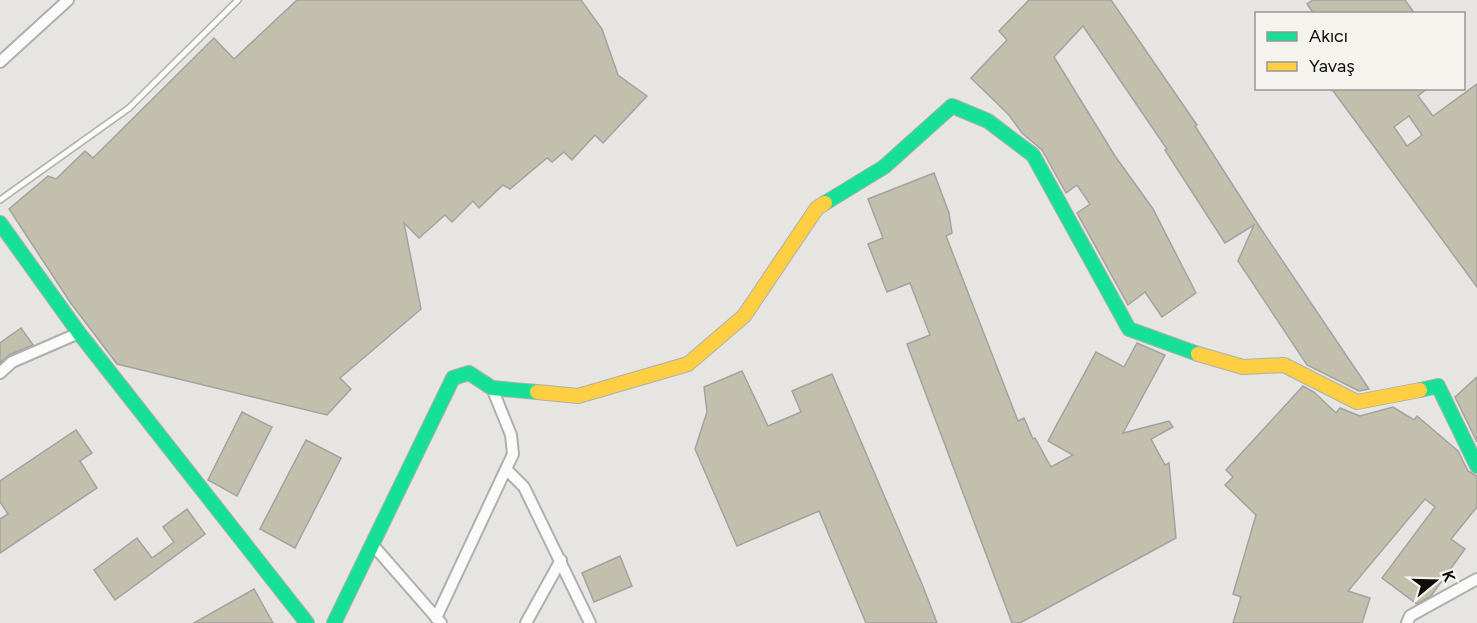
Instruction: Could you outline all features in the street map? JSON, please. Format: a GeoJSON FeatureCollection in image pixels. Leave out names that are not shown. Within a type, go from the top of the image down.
{"type":"FeatureCollection","features":[{"type":"Feature","properties":{"kind":"street"},"geometry":{"type":"LineString","coordinates":[[0,62],[68,0]]}},
{"type":"Feature","properties":{"kind":"street"},"geometry":{"type":"LineString","coordinates":[[334,623],[453,378],[469,374],[492,388],[578,396],[688,364],[744,316],[816,208],[884,167],[952,106],[987,121],[1033,155],[1129,329],[1185,351],[1243,367],[1284,365],[1357,402],[1438,386],[1477,466]]}},
{"type":"Feature","properties":{"kind":"street"},"geometry":{"type":"LineString","coordinates":[[0,223],[80,333],[307,623]]}},
{"type":"Feature","properties":{"kind":"street"},"geometry":{"type":"LineString","coordinates":[[0,373],[12,362],[80,333]]}},
{"type":"Feature","properties":{"kind":"street"},"geometry":{"type":"LineString","coordinates":[[372,544],[438,620],[513,454],[513,441],[492,388]]}},
{"type":"Feature","properties":{"kind":"street"},"geometry":{"type":"LineString","coordinates":[[507,470],[524,487],[590,623]]}},
{"type":"Feature","properties":{"kind":"street"},"geometry":{"type":"LineString","coordinates":[[526,623],[561,560]]}},
{"type":"Feature","properties":{"kind":"street"},"geometry":{"type":"LineString","coordinates":[[1407,623],[1410,616],[1477,579]]}},
{"type":"Feature","properties":{"kind":"lane"},"geometry":{"type":"LineString","coordinates":[[0,200],[129,108],[238,0]]}},
{"type":"Feature","properties":{"kind":"building"},"geometry":{"type":"Polygon","coordinates":[[[297,0],[581,0],[602,29],[618,75],[647,96],[603,143],[595,135],[572,160],[564,152],[552,162],[547,158],[510,189],[503,185],[479,208],[473,201],[452,222],[445,215],[419,238],[404,223],[421,309],[340,378],[351,389],[327,415],[117,364],[70,302],[9,209],[48,176],[56,179],[85,151],[93,158],[214,38],[234,59],[297,0]]]}},
{"type":"Feature","properties":{"kind":"building"},"geometry":{"type":"Polygon","coordinates":[[[1029,0],[1111,0],[1197,125],[1195,126],[1259,226],[1369,389],[1359,391],[1307,365],[1238,261],[1254,225],[1225,243],[1165,150],[1167,149],[1083,26],[1054,57],[1115,156],[1153,209],[1196,293],[1162,317],[1145,292],[1128,305],[1077,213],[1090,204],[1077,185],[1066,193],[1042,150],[1022,133],[1009,115],[971,78],[1007,40],[999,31],[1029,0]]]}},
{"type":"Feature","properties":{"kind":"building"},"geometry":{"type":"Polygon","coordinates":[[[1313,0],[1405,0],[1414,12],[1313,12],[1307,4],[1313,0]]]}},
{"type":"Feature","properties":{"kind":"building"},"geometry":{"type":"Polygon","coordinates":[[[1477,84],[1477,287],[1332,90],[1426,90],[1418,96],[1433,116],[1477,84]],[[1409,116],[1394,127],[1407,146],[1422,135],[1409,116]]]}},
{"type":"Feature","properties":{"kind":"building"},"geometry":{"type":"Polygon","coordinates":[[[934,173],[949,213],[952,233],[946,236],[1018,421],[1024,418],[1033,439],[1035,438],[1051,467],[1073,455],[1048,441],[1096,352],[1124,367],[1137,343],[1165,355],[1123,433],[1169,421],[1173,427],[1151,439],[1165,465],[1169,463],[1176,538],[1020,623],[1012,623],[907,344],[930,335],[910,283],[887,292],[868,244],[883,238],[868,199],[934,173]]]}},
{"type":"Feature","properties":{"kind":"building"},"geometry":{"type":"Polygon","coordinates":[[[21,328],[33,345],[9,355],[0,363],[0,343],[21,328]]]}},
{"type":"Feature","properties":{"kind":"building"},"geometry":{"type":"Polygon","coordinates":[[[742,371],[768,426],[801,412],[792,391],[832,374],[937,623],[866,623],[819,511],[737,546],[695,449],[707,412],[704,387],[742,371]]]}},
{"type":"Feature","properties":{"kind":"building"},"geometry":{"type":"Polygon","coordinates":[[[1477,377],[1477,442],[1455,397],[1477,377]]]}},
{"type":"Feature","properties":{"kind":"building"},"geometry":{"type":"Polygon","coordinates":[[[1303,386],[1314,392],[1336,413],[1340,408],[1360,416],[1393,407],[1414,420],[1417,416],[1458,451],[1468,471],[1477,476],[1477,507],[1451,539],[1465,549],[1431,596],[1417,604],[1382,578],[1435,507],[1425,499],[1348,591],[1370,598],[1362,623],[1233,623],[1241,597],[1233,594],[1256,515],[1225,485],[1233,477],[1226,470],[1303,386]]]}},
{"type":"Feature","properties":{"kind":"building"},"geometry":{"type":"Polygon","coordinates":[[[242,412],[272,427],[237,496],[208,480],[242,412]]]}},
{"type":"Feature","properties":{"kind":"building"},"geometry":{"type":"Polygon","coordinates":[[[76,430],[92,453],[80,461],[97,488],[0,553],[0,519],[8,514],[0,502],[0,481],[76,430]]]}},
{"type":"Feature","properties":{"kind":"building"},"geometry":{"type":"Polygon","coordinates":[[[306,440],[341,458],[295,548],[260,529],[306,440]]]}},
{"type":"Feature","properties":{"kind":"building"},"geometry":{"type":"Polygon","coordinates":[[[187,509],[205,534],[115,600],[94,570],[137,538],[152,558],[174,542],[163,527],[187,509]]]}},
{"type":"Feature","properties":{"kind":"building"},"geometry":{"type":"Polygon","coordinates":[[[620,556],[632,586],[594,602],[582,573],[620,556]]]}},
{"type":"Feature","properties":{"kind":"building"},"geometry":{"type":"Polygon","coordinates":[[[254,589],[273,623],[194,623],[254,589]]]}},
{"type":"Feature","properties":{"kind":"traffic: fast"},"geometry":{"type":"LineString","coordinates":[[825,203],[884,167],[952,106],[988,121],[1033,155],[1129,329],[1198,354]]}},
{"type":"Feature","properties":{"kind":"traffic: fast"},"geometry":{"type":"LineString","coordinates":[[0,223],[79,333],[307,623]]}},
{"type":"Feature","properties":{"kind":"traffic: fast"},"geometry":{"type":"LineString","coordinates":[[334,623],[453,378],[469,373],[492,388],[537,392]]}},
{"type":"Feature","properties":{"kind":"traffic: fast"},"geometry":{"type":"LineString","coordinates":[[1420,390],[1438,386],[1477,466]]}},
{"type":"Feature","properties":{"kind":"traffic: slow"},"geometry":{"type":"LineString","coordinates":[[537,392],[578,396],[688,364],[744,316],[817,208],[825,203]]}},
{"type":"Feature","properties":{"kind":"traffic: slow"},"geometry":{"type":"LineString","coordinates":[[1198,354],[1243,367],[1284,365],[1357,402],[1420,390]]}}]}
